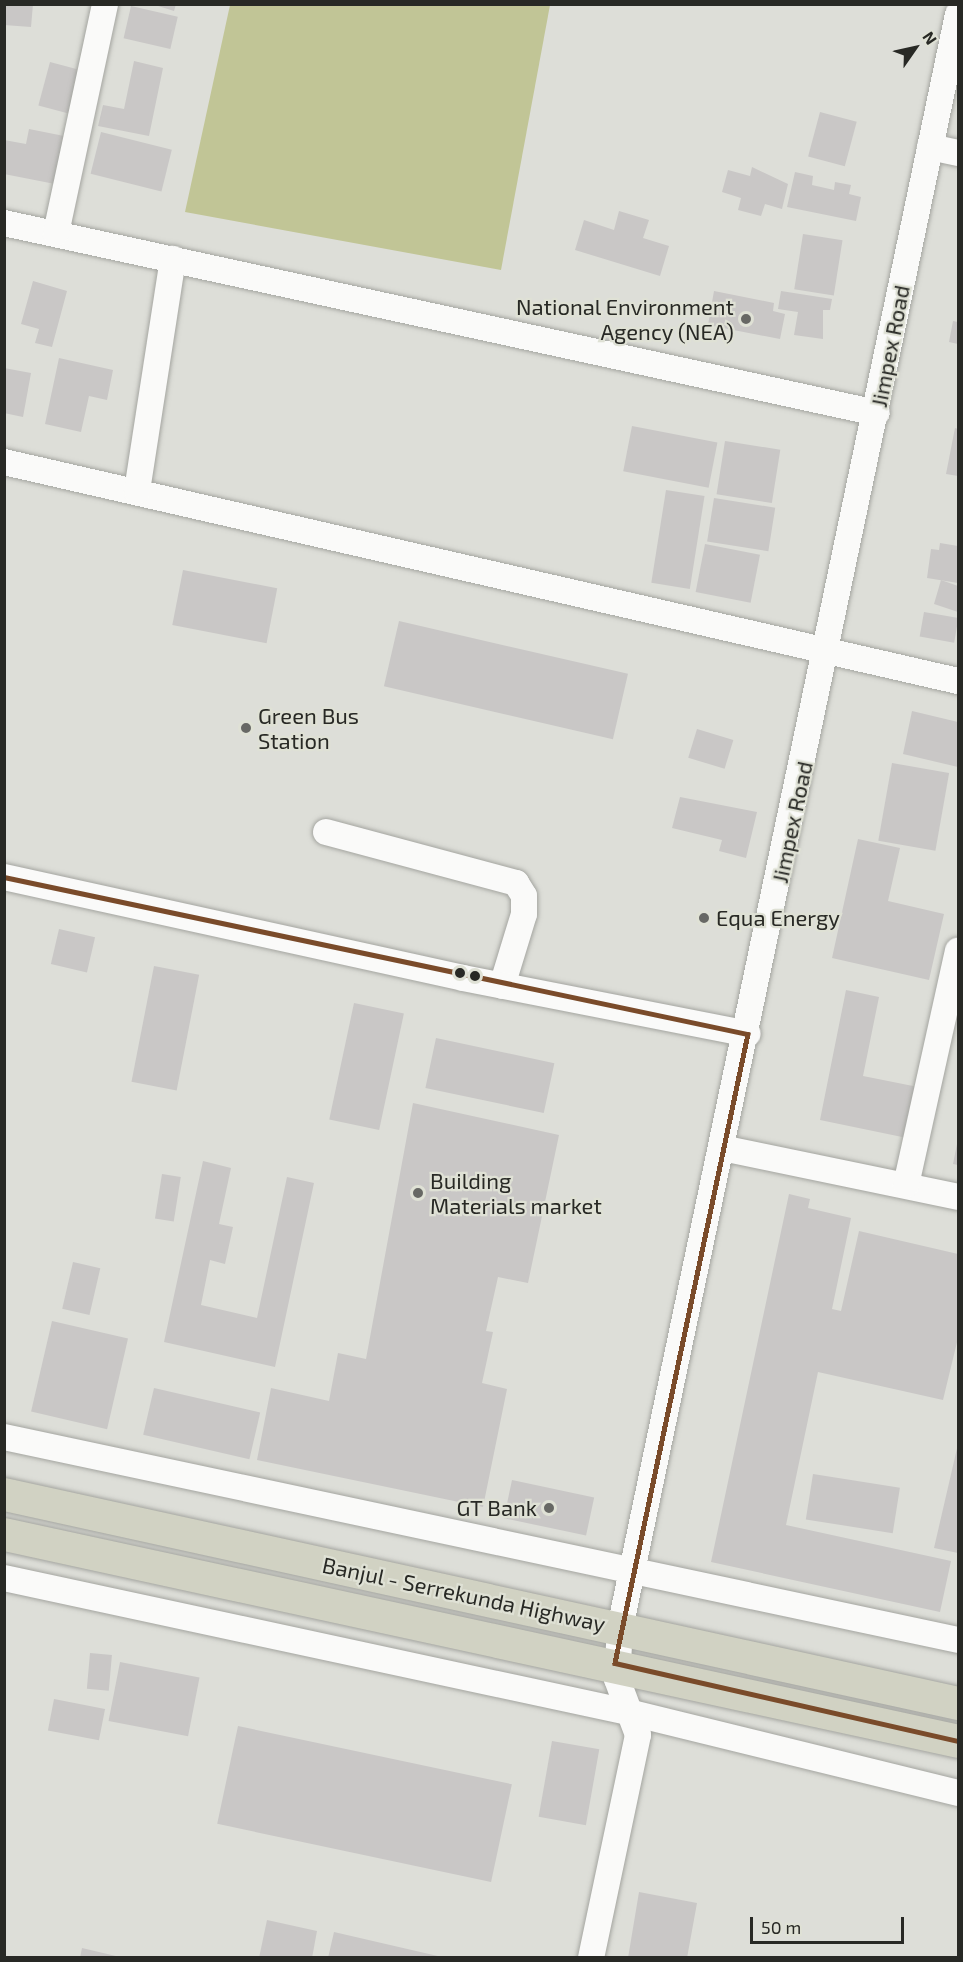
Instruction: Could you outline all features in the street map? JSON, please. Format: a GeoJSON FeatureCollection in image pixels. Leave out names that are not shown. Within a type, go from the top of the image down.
{"type":"FeatureCollection","features":[{"type":"Feature","properties":{"kind":"highway","name":"Banjul - Serrekunda Highway"},"geometry":{"type":"LineString","coordinates":[[4,1494],[958,1703]]}},
{"type":"Feature","properties":{"kind":"highway","name":"Banjul - Serrekunda Highway"},"geometry":{"type":"LineString","coordinates":[[4,1534],[615,1663],[958,1741]]}},
{"type":"Feature","properties":{"kind":"street"},"geometry":{"type":"LineString","coordinates":[[56,233],[105,4]]}},
{"type":"Feature","properties":{"kind":"street","name":"Jimpex Road"},"geometry":{"type":"LineString","coordinates":[[615,1663],[620,1628],[748,1034],[958,14]]}},
{"type":"Feature","properties":{"kind":"street"},"geometry":{"type":"LineString","coordinates":[[930,147],[958,153]]}},
{"type":"Feature","properties":{"kind":"street"},"geometry":{"type":"LineString","coordinates":[[4,223],[877,413]]}},
{"type":"Feature","properties":{"kind":"street"},"geometry":{"type":"LineString","coordinates":[[137,490],[173,259]]}},
{"type":"Feature","properties":{"kind":"street"},"geometry":{"type":"LineString","coordinates":[[4,462],[137,490],[958,681]]}},
{"type":"Feature","properties":{"kind":"street"},"geometry":{"type":"LineString","coordinates":[[326,832],[516,883],[524,896],[524,914],[502,986]]}},
{"type":"Feature","properties":{"kind":"street"},"geometry":{"type":"LineString","coordinates":[[4,877],[502,986],[748,1034]]}},
{"type":"Feature","properties":{"kind":"street"},"geometry":{"type":"LineString","coordinates":[[906,1185],[958,951]]}},
{"type":"Feature","properties":{"kind":"street"},"geometry":{"type":"LineString","coordinates":[[722,1148],[958,1197]]}},
{"type":"Feature","properties":{"kind":"street"},"geometry":{"type":"LineString","coordinates":[[4,1437],[479,1542],[633,1568],[958,1640]]}},
{"type":"Feature","properties":{"kind":"street"},"geometry":{"type":"LineString","coordinates":[[4,1578],[632,1713],[958,1793]]}},
{"type":"Feature","properties":{"kind":"street"},"geometry":{"type":"LineString","coordinates":[[591,1958],[638,1735],[615,1663]]}},
{"type":"Feature","properties":{"kind":"green space"},"geometry":{"type":"Polygon","coordinates":[[[230,5],[550,5],[501,270],[185,212],[230,5]]]}},
{"type":"Feature","properties":{"kind":"building"},"geometry":{"type":"Polygon","coordinates":[[[4,4],[33,4],[31,27],[4,25],[4,4]]]}},
{"type":"Feature","properties":{"kind":"building"},"geometry":{"type":"Polygon","coordinates":[[[152,4],[176,4],[174,11],[152,4]]]}},
{"type":"Feature","properties":{"kind":"building"},"geometry":{"type":"Polygon","coordinates":[[[131,6],[178,17],[170,49],[124,38],[131,6]]]}},
{"type":"Feature","properties":{"kind":"building"},"geometry":{"type":"Polygon","coordinates":[[[134,61],[163,68],[149,136],[98,126],[103,105],[124,109],[134,61]]]}},
{"type":"Feature","properties":{"kind":"building"},"geometry":{"type":"Polygon","coordinates":[[[50,62],[88,72],[76,116],[38,105],[50,62]]]}},
{"type":"Feature","properties":{"kind":"building"},"geometry":{"type":"Polygon","coordinates":[[[820,112],[857,122],[845,166],[808,156],[820,112]]]}},
{"type":"Feature","properties":{"kind":"building"},"geometry":{"type":"Polygon","coordinates":[[[29,129],[64,136],[55,184],[4,174],[4,140],[26,144],[29,129]]]}},
{"type":"Feature","properties":{"kind":"building"},"geometry":{"type":"Polygon","coordinates":[[[101,132],[172,150],[161,191],[91,174],[101,132]]]}},
{"type":"Feature","properties":{"kind":"building"},"geometry":{"type":"Polygon","coordinates":[[[752,167],[788,184],[782,209],[765,204],[761,216],[738,210],[741,198],[722,192],[728,170],[750,176],[752,167]]]}},
{"type":"Feature","properties":{"kind":"building"},"geometry":{"type":"Polygon","coordinates":[[[795,172],[813,176],[812,185],[834,190],[835,182],[851,185],[849,194],[861,197],[856,221],[787,207],[795,172]]]}},
{"type":"Feature","properties":{"kind":"building"},"geometry":{"type":"Polygon","coordinates":[[[619,211],[649,220],[643,238],[669,246],[660,276],[575,250],[584,220],[614,230],[619,211]]]}},
{"type":"Feature","properties":{"kind":"building","name":"National Environment Agency (NEA)"},"geometry":{"type":"Polygon","coordinates":[[[803,234],[843,240],[834,296],[794,289],[803,234]]]}},
{"type":"Feature","properties":{"kind":"building"},"geometry":{"type":"Polygon","coordinates":[[[33,281],[67,291],[52,347],[35,343],[39,329],[21,324],[33,281]]]}},
{"type":"Feature","properties":{"kind":"building","name":"National Environment Agency (NEA)"},"geometry":{"type":"Polygon","coordinates":[[[714,291],[774,303],[773,311],[785,314],[780,339],[708,325],[714,291]]]}},
{"type":"Feature","properties":{"kind":"building","name":"National Environment Agency (NEA)"},"geometry":{"type":"Polygon","coordinates":[[[781,291],[832,299],[830,310],[823,310],[823,339],[794,335],[798,312],[778,309],[781,291]]]}},
{"type":"Feature","properties":{"kind":"building"},"geometry":{"type":"Polygon","coordinates":[[[953,321],[958,322],[958,344],[949,342],[953,321]]]}},
{"type":"Feature","properties":{"kind":"building"},"geometry":{"type":"Polygon","coordinates":[[[59,358],[113,370],[107,400],[89,396],[81,432],[45,424],[59,358]]]}},
{"type":"Feature","properties":{"kind":"building"},"geometry":{"type":"Polygon","coordinates":[[[4,368],[31,373],[23,417],[4,413],[4,368]]]}},
{"type":"Feature","properties":{"kind":"building"},"geometry":{"type":"Polygon","coordinates":[[[632,426],[717,443],[709,488],[623,471],[632,426]]]}},
{"type":"Feature","properties":{"kind":"building"},"geometry":{"type":"Polygon","coordinates":[[[955,428],[958,429],[958,476],[946,474],[955,428]]]}},
{"type":"Feature","properties":{"kind":"building"},"geometry":{"type":"Polygon","coordinates":[[[725,441],[780,450],[772,503],[717,494],[725,441]]]}},
{"type":"Feature","properties":{"kind":"building"},"geometry":{"type":"Polygon","coordinates":[[[666,490],[705,496],[690,589],[651,583],[666,490]]]}},
{"type":"Feature","properties":{"kind":"building"},"geometry":{"type":"Polygon","coordinates":[[[714,498],[775,508],[768,551],[707,541],[714,498]]]}},
{"type":"Feature","properties":{"kind":"building"},"geometry":{"type":"Polygon","coordinates":[[[940,543],[958,546],[958,583],[927,578],[931,549],[939,550],[940,543]]]}},
{"type":"Feature","properties":{"kind":"building"},"geometry":{"type":"Polygon","coordinates":[[[705,544],[760,555],[751,603],[696,592],[705,544]]]}},
{"type":"Feature","properties":{"kind":"building"},"geometry":{"type":"Polygon","coordinates":[[[183,570],[277,588],[267,643],[172,625],[183,570]]]}},
{"type":"Feature","properties":{"kind":"building"},"geometry":{"type":"Polygon","coordinates":[[[941,580],[958,586],[958,612],[934,604],[941,580]]]}},
{"type":"Feature","properties":{"kind":"building"},"geometry":{"type":"Polygon","coordinates":[[[924,612],[958,618],[954,643],[920,637],[924,612]]]}},
{"type":"Feature","properties":{"kind":"building"},"geometry":{"type":"Polygon","coordinates":[[[399,621],[628,674],[613,739],[384,686],[399,621]]]}},
{"type":"Feature","properties":{"kind":"building"},"geometry":{"type":"Polygon","coordinates":[[[912,711],[958,722],[958,767],[903,754],[912,711]]]}},
{"type":"Feature","properties":{"kind":"building"},"geometry":{"type":"Polygon","coordinates":[[[697,729],[733,740],[725,769],[688,758],[697,729]]]}},
{"type":"Feature","properties":{"kind":"building"},"geometry":{"type":"Polygon","coordinates":[[[892,763],[949,773],[935,851],[878,841],[892,763]]]}},
{"type":"Feature","properties":{"kind":"building"},"geometry":{"type":"Polygon","coordinates":[[[680,797],[757,812],[746,858],[719,851],[722,840],[672,828],[680,797]]]}},
{"type":"Feature","properties":{"kind":"building"},"geometry":{"type":"Polygon","coordinates":[[[858,839],[900,848],[888,901],[944,914],[929,980],[832,958],[858,839]]]}},
{"type":"Feature","properties":{"kind":"building"},"geometry":{"type":"Polygon","coordinates":[[[59,929],[95,937],[87,972],[51,964],[59,929]]]}},
{"type":"Feature","properties":{"kind":"building"},"geometry":{"type":"Polygon","coordinates":[[[154,966],[199,975],[177,1091],[131,1082],[154,966]]]}},
{"type":"Feature","properties":{"kind":"building"},"geometry":{"type":"Polygon","coordinates":[[[846,990],[879,997],[863,1076],[918,1087],[907,1138],[820,1120],[846,990]]]}},
{"type":"Feature","properties":{"kind":"building"},"geometry":{"type":"Polygon","coordinates":[[[354,1003],[404,1014],[379,1130],[329,1119],[354,1003]]]}},
{"type":"Feature","properties":{"kind":"building"},"geometry":{"type":"Polygon","coordinates":[[[436,1038],[554,1063],[544,1113],[425,1088],[436,1038]]]}},
{"type":"Feature","properties":{"kind":"building"},"geometry":{"type":"Polygon","coordinates":[[[413,1103],[559,1135],[528,1283],[498,1277],[486,1331],[493,1332],[482,1383],[507,1389],[483,1507],[257,1460],[271,1388],[329,1401],[338,1353],[366,1359],[413,1103]]]}},
{"type":"Feature","properties":{"kind":"building"},"geometry":{"type":"Polygon","coordinates":[[[958,1144],[958,1165],[953,1164],[958,1144]]]}},
{"type":"Feature","properties":{"kind":"building"},"geometry":{"type":"Polygon","coordinates":[[[203,1161],[231,1168],[219,1224],[233,1227],[225,1264],[210,1260],[201,1305],[257,1318],[287,1177],[314,1183],[275,1367],[164,1342],[203,1161]]]}},
{"type":"Feature","properties":{"kind":"building"},"geometry":{"type":"Polygon","coordinates":[[[162,1174],[181,1177],[174,1221],[155,1218],[162,1174]]]}},
{"type":"Feature","properties":{"kind":"building"},"geometry":{"type":"Polygon","coordinates":[[[789,1194],[810,1199],[808,1208],[851,1218],[832,1309],[841,1311],[859,1231],[958,1254],[958,1338],[943,1400],[818,1372],[786,1525],[951,1561],[940,1612],[711,1562],[789,1194]]]}},
{"type":"Feature","properties":{"kind":"building"},"geometry":{"type":"Polygon","coordinates":[[[73,1262],[100,1268],[89,1315],[62,1309],[73,1262]]]}},
{"type":"Feature","properties":{"kind":"building"},"geometry":{"type":"Polygon","coordinates":[[[52,1321],[128,1339],[107,1429],[31,1412],[52,1321]]]}},
{"type":"Feature","properties":{"kind":"building"},"geometry":{"type":"Polygon","coordinates":[[[154,1388],[260,1413],[249,1459],[143,1435],[154,1388]]]}},
{"type":"Feature","properties":{"kind":"building"},"geometry":{"type":"Polygon","coordinates":[[[958,1444],[958,1553],[934,1548],[958,1444]]]}},
{"type":"Feature","properties":{"kind":"building"},"geometry":{"type":"Polygon","coordinates":[[[813,1474],[900,1488],[893,1533],[806,1519],[813,1474]]]}},
{"type":"Feature","properties":{"kind":"building","name":"GT Bank"},"geometry":{"type":"Polygon","coordinates":[[[512,1480],[594,1497],[586,1536],[504,1518],[512,1480]]]}},
{"type":"Feature","properties":{"kind":"building"},"geometry":{"type":"Polygon","coordinates":[[[90,1653],[112,1655],[109,1691],[87,1689],[90,1653]]]}},
{"type":"Feature","properties":{"kind":"building"},"geometry":{"type":"Polygon","coordinates":[[[120,1662],[200,1677],[188,1736],[109,1721],[120,1662]]]}},
{"type":"Feature","properties":{"kind":"building"},"geometry":{"type":"Polygon","coordinates":[[[54,1699],[105,1709],[99,1740],[48,1730],[54,1699]]]}},
{"type":"Feature","properties":{"kind":"building"},"geometry":{"type":"Polygon","coordinates":[[[238,1726],[512,1784],[491,1882],[217,1824],[238,1726]]]}},
{"type":"Feature","properties":{"kind":"building"},"geometry":{"type":"Polygon","coordinates":[[[552,1741],[599,1749],[586,1825],[539,1817],[552,1741]]]}},
{"type":"Feature","properties":{"kind":"building"},"geometry":{"type":"Polygon","coordinates":[[[639,1892],[697,1903],[687,1958],[628,1958],[639,1892]]]}},
{"type":"Feature","properties":{"kind":"building"},"geometry":{"type":"Polygon","coordinates":[[[267,1920],[317,1931],[312,1958],[259,1958],[267,1920]]]}},
{"type":"Feature","properties":{"kind":"building"},"geometry":{"type":"Polygon","coordinates":[[[334,1932],[442,1957],[442,1958],[328,1958],[334,1932]]]}},
{"type":"Feature","properties":{"kind":"building"},"geometry":{"type":"Polygon","coordinates":[[[82,1948],[120,1957],[120,1958],[80,1958],[82,1948]]]}},
{"type":"Feature","properties":{"kind":"transit line"},"geometry":{"type":"LineString","coordinates":[[4,877],[748,1034],[615,1663],[958,1741]]}},
{"type":"Feature","properties":{"kind":"place","name":"National Environment Agency (NEA)"},"geometry":{"type":"Point","coordinates":[746,319]}},
{"type":"Feature","properties":{"kind":"place","name":"Green Bus Station"},"geometry":{"type":"Point","coordinates":[246,728]}},
{"type":"Feature","properties":{"kind":"place","name":"Equa Energy"},"geometry":{"type":"Point","coordinates":[704,918]}},
{"type":"Feature","properties":{"kind":"place","name":"Building Materials market"},"geometry":{"type":"Point","coordinates":[418,1193]}},
{"type":"Feature","properties":{"kind":"place","name":"GT Bank"},"geometry":{"type":"Point","coordinates":[549,1508]}}]}
